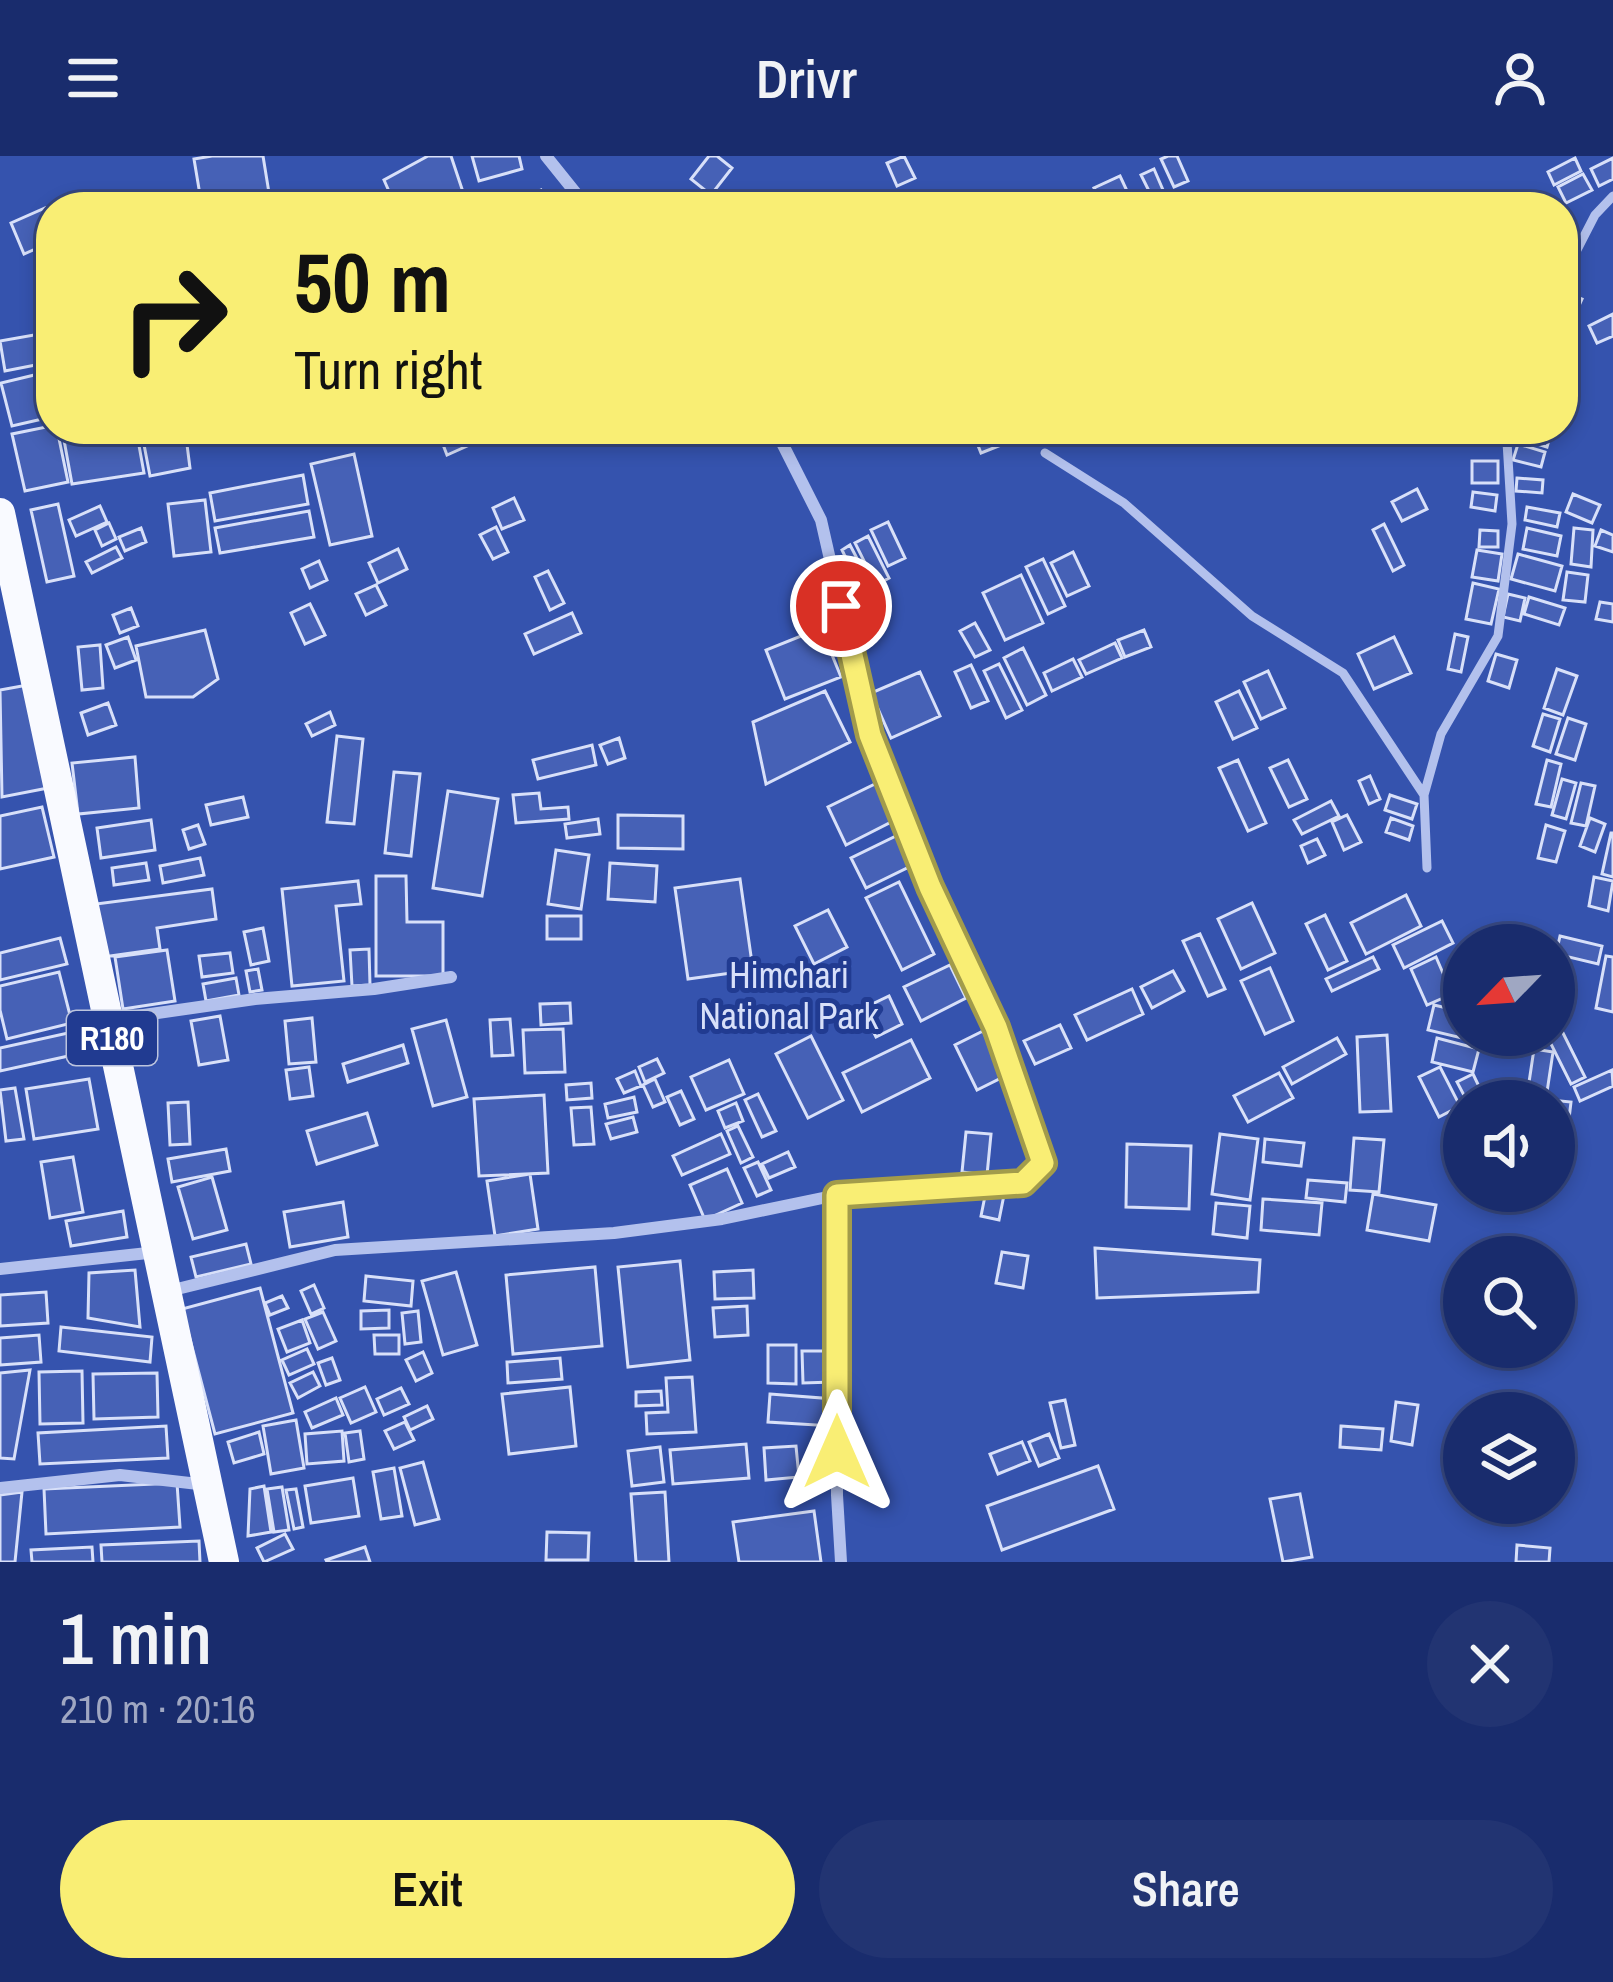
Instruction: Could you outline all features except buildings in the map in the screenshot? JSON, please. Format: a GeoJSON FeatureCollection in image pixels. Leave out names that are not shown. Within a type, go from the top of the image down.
{"type":"FeatureCollection","features":[{"type":"Feature","properties":{"kind":"main road","name":"R180"},"geometry":{"type":"LineString","coordinates":[[0,513],[224,1562]]}},
{"type":"Feature","properties":{"kind":"street"},"geometry":{"type":"LineString","coordinates":[[546,156],[575,192]]}},
{"type":"Feature","properties":{"kind":"street"},"geometry":{"type":"LineString","coordinates":[[165,1292],[335,1250],[614,1233],[722,1219],[837,1195],[1023,1183],[1043,1163],[996,1027],[930,887],[870,735],[821,520],[783,444]]}},
{"type":"Feature","properties":{"kind":"street"},"geometry":{"type":"LineString","coordinates":[[109,1021],[451,977]]}},
{"type":"Feature","properties":{"kind":"street"},"geometry":{"type":"LineString","coordinates":[[837,1195],[841,1562]]}},
{"type":"Feature","properties":{"kind":"street"},"geometry":{"type":"LineString","coordinates":[[0,1269],[158,1252]]}},
{"type":"Feature","properties":{"kind":"street"},"geometry":{"type":"LineString","coordinates":[[0,1488],[120,1475],[208,1486]]}},
{"type":"Feature","properties":{"kind":"lane"},"geometry":{"type":"LineString","coordinates":[[1578,248],[1595,215],[1613,196]]}},
{"type":"Feature","properties":{"kind":"lane"},"geometry":{"type":"LineString","coordinates":[[1426,868],[1424,795],[1441,734],[1498,636],[1512,524],[1507,444]]}},
{"type":"Feature","properties":{"kind":"lane"},"geometry":{"type":"LineString","coordinates":[[1045,453],[1124,502],[1252,616],[1343,673],[1424,795]]}},
{"type":"Feature","properties":{"kind":"green space","name":"Himchari National Park"},"geometry":{"type":"Polygon","coordinates":[[[0,156],[1613,156],[1613,1562],[0,1562],[0,156]]]}},
{"type":"Feature","properties":{"kind":"route"},"geometry":{"type":"LineString","coordinates":[[837,1452],[837,1195],[1023,1183],[1043,1163],[996,1027],[930,887],[870,735],[841,606]]}}]}
